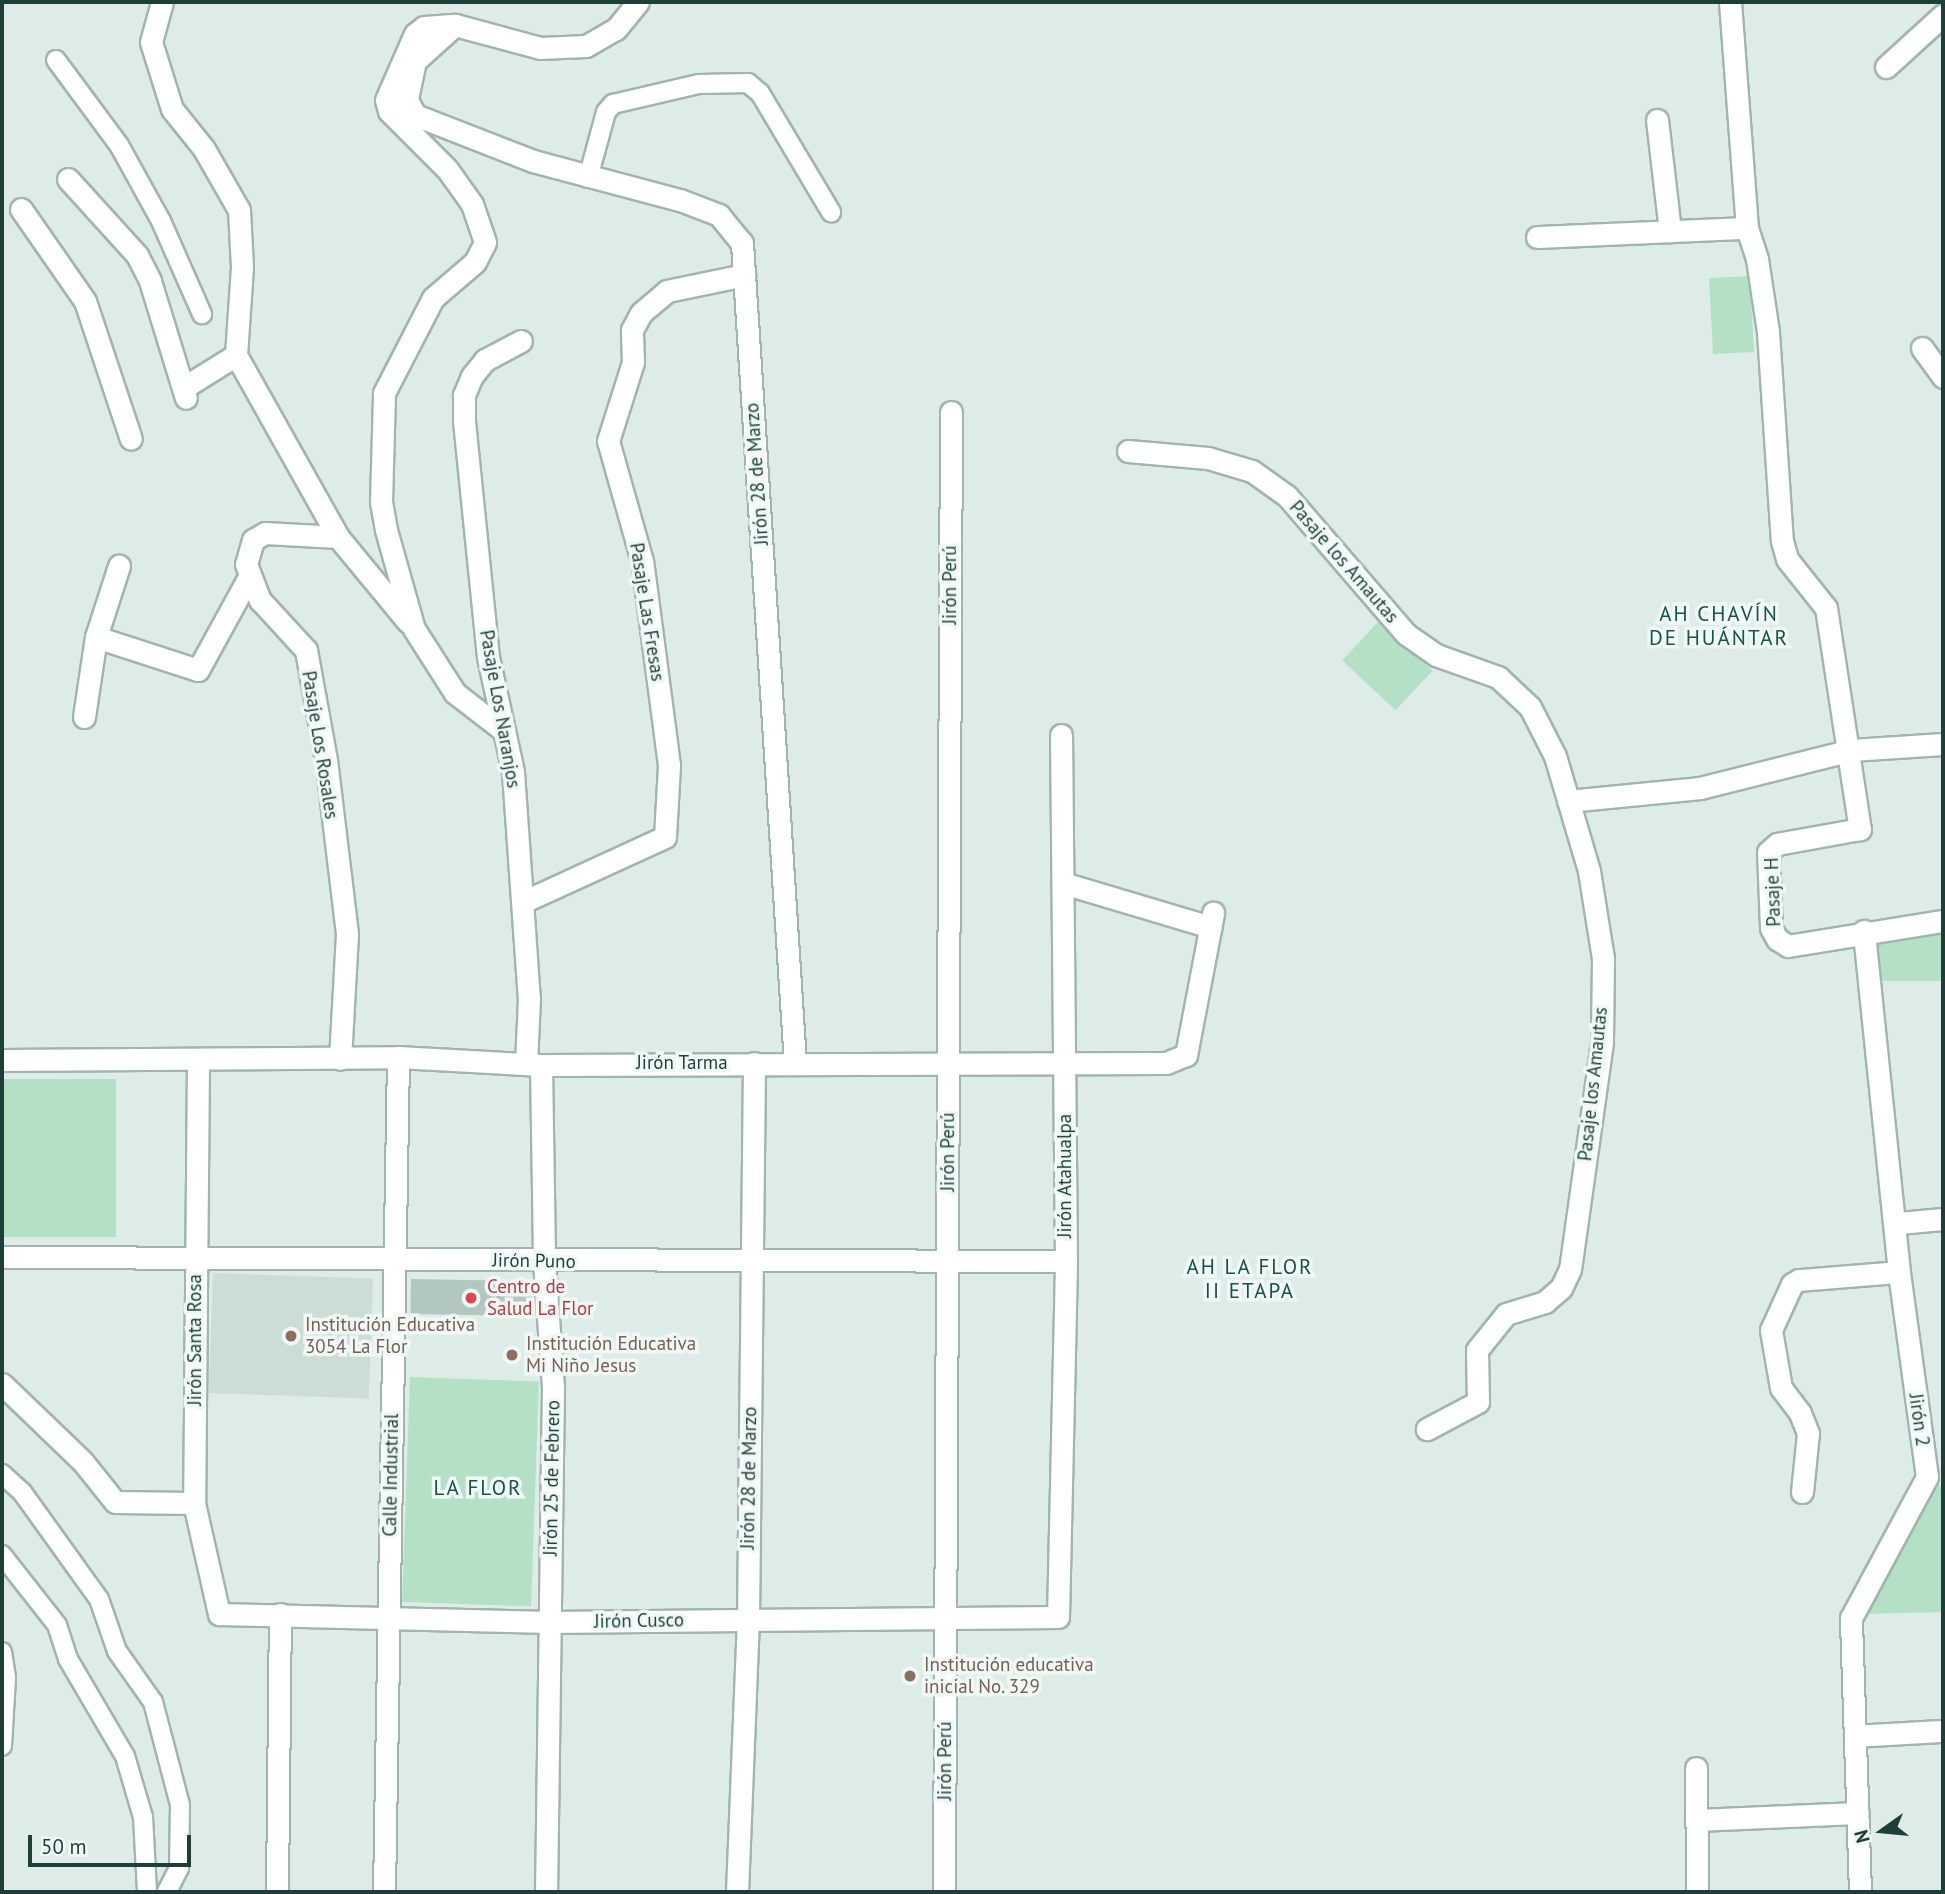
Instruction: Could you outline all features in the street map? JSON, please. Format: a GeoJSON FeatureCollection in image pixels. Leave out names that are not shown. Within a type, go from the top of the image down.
{"type":"FeatureCollection","features":[{"type":"Feature","properties":{"kind":"street"},"geometry":{"type":"LineString","coordinates":[[162,2],[151,42],[172,109],[204,149],[239,210],[242,267],[236,355],[338,537],[414,629],[455,693],[503,730]]}},
{"type":"Feature","properties":{"kind":"street"},"geometry":{"type":"LineString","coordinates":[[414,629],[382,502],[383,399],[433,298],[475,262],[485,242],[472,204],[447,169],[389,111],[386,100],[415,34],[424,27],[455,25],[540,48],[586,46],[616,29],[638,2]]}},
{"type":"Feature","properties":{"kind":"street"},"geometry":{"type":"LineString","coordinates":[[1730,2],[1747,228],[1757,259],[1768,332],[1782,541],[1787,559],[1826,608],[1851,750]]}},
{"type":"Feature","properties":{"kind":"street"},"geometry":{"type":"LineString","coordinates":[[1886,67],[1943,15]]}},
{"type":"Feature","properties":{"kind":"street","name":"Jirón 28 de Marzo"},"geometry":{"type":"LineString","coordinates":[[455,25],[415,61],[407,100],[415,115],[588,178],[680,200],[719,215],[742,243],[795,1062]]}},
{"type":"Feature","properties":{"kind":"street"},"geometry":{"type":"LineString","coordinates":[[56,60],[119,145],[161,221],[202,314]]}},
{"type":"Feature","properties":{"kind":"street"},"geometry":{"type":"LineString","coordinates":[[588,178],[606,112],[612,104],[699,84],[748,83],[761,93],[831,212]]}},
{"type":"Feature","properties":{"kind":"street"},"geometry":{"type":"LineString","coordinates":[[1657,120],[1670,232]]}},
{"type":"Feature","properties":{"kind":"street"},"geometry":{"type":"LineString","coordinates":[[68,179],[137,255],[149,281],[184,393],[236,355]]}},
{"type":"Feature","properties":{"kind":"street"},"geometry":{"type":"LineString","coordinates":[[20,209],[85,301],[131,439]]}},
{"type":"Feature","properties":{"kind":"street"},"geometry":{"type":"LineString","coordinates":[[1537,237],[1747,228]]}},
{"type":"Feature","properties":{"kind":"street","name":"Pasaje Las Fresas"},"geometry":{"type":"LineString","coordinates":[[525,901],[666,835],[669,765],[642,561],[608,442],[633,362],[632,330],[641,313],[667,292],[744,275]]}},
{"type":"Feature","properties":{"kind":"street","name":"Pasaje Los Naranjos"},"geometry":{"type":"LineString","coordinates":[[521,341],[485,360],[464,395],[488,657],[513,772],[525,901],[533,1064]]}},
{"type":"Feature","properties":{"kind":"street"},"geometry":{"type":"LineString","coordinates":[[1922,348],[1943,377]]}},
{"type":"Feature","properties":{"kind":"street","name":"Jirón Perú"},"geometry":{"type":"LineString","coordinates":[[944,1892],[951,412]]}},
{"type":"Feature","properties":{"kind":"street","name":"Pasaje los Amautas"},"geometry":{"type":"LineString","coordinates":[[1128,451],[1219,461],[1252,471],[1287,496],[1406,634],[1436,654],[1498,677],[1530,707],[1555,756],[1590,871],[1603,958],[1602,1042],[1570,1269],[1561,1288],[1545,1302],[1506,1314],[1477,1350],[1478,1402],[1427,1429]]}},
{"type":"Feature","properties":{"kind":"street"},"geometry":{"type":"LineString","coordinates":[[96,637],[198,670],[249,577],[247,555],[258,535],[338,537]]}},
{"type":"Feature","properties":{"kind":"street"},"geometry":{"type":"LineString","coordinates":[[84,717],[96,637],[120,566]]}},
{"type":"Feature","properties":{"kind":"street","name":"Pasaje Los Rosales"},"geometry":{"type":"LineString","coordinates":[[249,577],[260,600],[306,650],[327,760],[347,934],[340,1059]]}},
{"type":"Feature","properties":{"kind":"street","name":"Jirón Atahualpa"},"geometry":{"type":"LineString","coordinates":[[1058,1617],[1066,1261],[1061,735]]}},
{"type":"Feature","properties":{"kind":"street"},"geometry":{"type":"LineString","coordinates":[[1568,801],[1700,788],[1851,750],[1943,744]]}},
{"type":"Feature","properties":{"kind":"street","name":"Pasaje H"},"geometry":{"type":"LineString","coordinates":[[1851,750],[1860,829],[1777,845],[1768,852],[1771,928],[1777,939],[1788,946],[1864,931],[1943,921]]}},
{"type":"Feature","properties":{"kind":"street","name":"Jirón Tarma"},"geometry":{"type":"LineString","coordinates":[[2,1060],[198,1062],[398,1057],[533,1064],[1166,1063],[1186,1055],[1212,920],[1063,883]]}},
{"type":"Feature","properties":{"kind":"street","name":"Jirón 2"},"geometry":{"type":"LineString","coordinates":[[1860,1892],[1851,1618],[1935,1476],[1899,1272],[1898,1223],[1864,931]]}},
{"type":"Feature","properties":{"kind":"street","name":"Calle Industrial"},"geometry":{"type":"LineString","coordinates":[[384,1892],[398,1057]]}},
{"type":"Feature","properties":{"kind":"street","name":"Jirón Santa Rosa"},"geometry":{"type":"LineString","coordinates":[[198,1062],[194,1503],[219,1614]]}},
{"type":"Feature","properties":{"kind":"street","name":"Jirón 28 de Marzo"},"geometry":{"type":"LineString","coordinates":[[737,1892],[748,1620],[754,1063]]}},
{"type":"Feature","properties":{"kind":"street","name":"Jirón 25 de Febrero"},"geometry":{"type":"LineString","coordinates":[[533,1064],[553,1381],[546,1892]]}},
{"type":"Feature","properties":{"kind":"street"},"geometry":{"type":"LineString","coordinates":[[1898,1223],[1943,1219]]}},
{"type":"Feature","properties":{"kind":"street","name":"Jirón Puno"},"geometry":{"type":"LineString","coordinates":[[2,1257],[544,1262],[1066,1261]]}},
{"type":"Feature","properties":{"kind":"street"},"geometry":{"type":"LineString","coordinates":[[1802,1492],[1808,1433],[1781,1388],[1771,1330],[1792,1284],[1799,1280],[1899,1272]]}},
{"type":"Feature","properties":{"kind":"street"},"geometry":{"type":"LineString","coordinates":[[2,1384],[83,1462],[115,1502],[194,1503]]}},
{"type":"Feature","properties":{"kind":"street"},"geometry":{"type":"LineString","coordinates":[[2,1474],[22,1492],[99,1599],[117,1651],[153,1702],[180,1805],[179,1868],[167,1892]]}},
{"type":"Feature","properties":{"kind":"street"},"geometry":{"type":"LineString","coordinates":[[2,1555],[57,1625],[68,1659],[125,1756],[143,1817],[147,1892]]}},
{"type":"Feature","properties":{"kind":"street","name":"Jirón Cusco"},"geometry":{"type":"LineString","coordinates":[[219,1614],[550,1622],[1058,1617]]}},
{"type":"Feature","properties":{"kind":"street"},"geometry":{"type":"LineString","coordinates":[[277,1892],[280,1614]]}},
{"type":"Feature","properties":{"kind":"street"},"geometry":{"type":"LineString","coordinates":[[2,1652],[6,1678],[2,1746]]}},
{"type":"Feature","properties":{"kind":"street"},"geometry":{"type":"LineString","coordinates":[[1855,1736],[1943,1731]]}},
{"type":"Feature","properties":{"kind":"street"},"geometry":{"type":"LineString","coordinates":[[1696,1768],[1697,1892]]}},
{"type":"Feature","properties":{"kind":"street"},"geometry":{"type":"LineString","coordinates":[[1696,1820],[1858,1813]]}},
{"type":"Feature","properties":{"kind":"shaded area","name":"Institución Educativa 3054 La Flor"},"geometry":{"type":"Polygon","coordinates":[[[213,1273],[373,1279],[369,1399],[209,1393],[213,1273]]]}},
{"type":"Feature","properties":{"kind":"green space"},"geometry":{"type":"Polygon","coordinates":[[[1750,276],[1754,352],[1713,354],[1709,278],[1750,276]]]}},
{"type":"Feature","properties":{"kind":"green space"},"geometry":{"type":"Polygon","coordinates":[[[1379,621],[1432,671],[1396,710],[1342,660],[1379,621]]]}},
{"type":"Feature","properties":{"kind":"green space"},"geometry":{"type":"Polygon","coordinates":[[[1876,933],[1943,933],[1943,981],[1876,981],[1876,933]]]}},
{"type":"Feature","properties":{"kind":"green space"},"geometry":{"type":"Polygon","coordinates":[[[2,1079],[116,1079],[116,1237],[2,1237],[2,1079]]]}},
{"type":"Feature","properties":{"kind":"green space"},"geometry":{"type":"Polygon","coordinates":[[[410,1377],[539,1382],[531,1606],[402,1602],[410,1377]]]}},
{"type":"Feature","properties":{"kind":"green space"},"geometry":{"type":"Polygon","coordinates":[[[1943,1485],[1943,1612],[1862,1614],[1935,1486],[1943,1485]]]}},
{"type":"Feature","properties":{"kind":"building","name":"Centro de Salud La Flor"},"geometry":{"type":"Polygon","coordinates":[[[411,1279],[531,1281],[530,1316],[410,1314],[411,1279]]]}},
{"type":"Feature","properties":{"kind":"place","name":"Centro de Salud La Flor"},"geometry":{"type":"Point","coordinates":[471,1298]}},
{"type":"Feature","properties":{"kind":"place","name":"Institución Educativa 3054 La Flor"},"geometry":{"type":"Point","coordinates":[291,1336]}},
{"type":"Feature","properties":{"kind":"place","name":"Institución Educativa Mi Niño Jesus"},"geometry":{"type":"Point","coordinates":[512,1355]}},
{"type":"Feature","properties":{"kind":"place","name":"Institución educativa inicial No. 329"},"geometry":{"type":"Point","coordinates":[910,1676]}},
{"type":"Feature","properties":{"kind":"district","name":"AH CHAVÍN DE HUÁNTAR"},"geometry":{"type":"Point","coordinates":[1719,626]}},
{"type":"Feature","properties":{"kind":"district","name":"AH LA FLOR II ETAPA"},"geometry":{"type":"Point","coordinates":[1250,1279]}},
{"type":"Feature","properties":{"kind":"district","name":"LA FLOR"},"geometry":{"type":"Point","coordinates":[478,1488]}}]}
